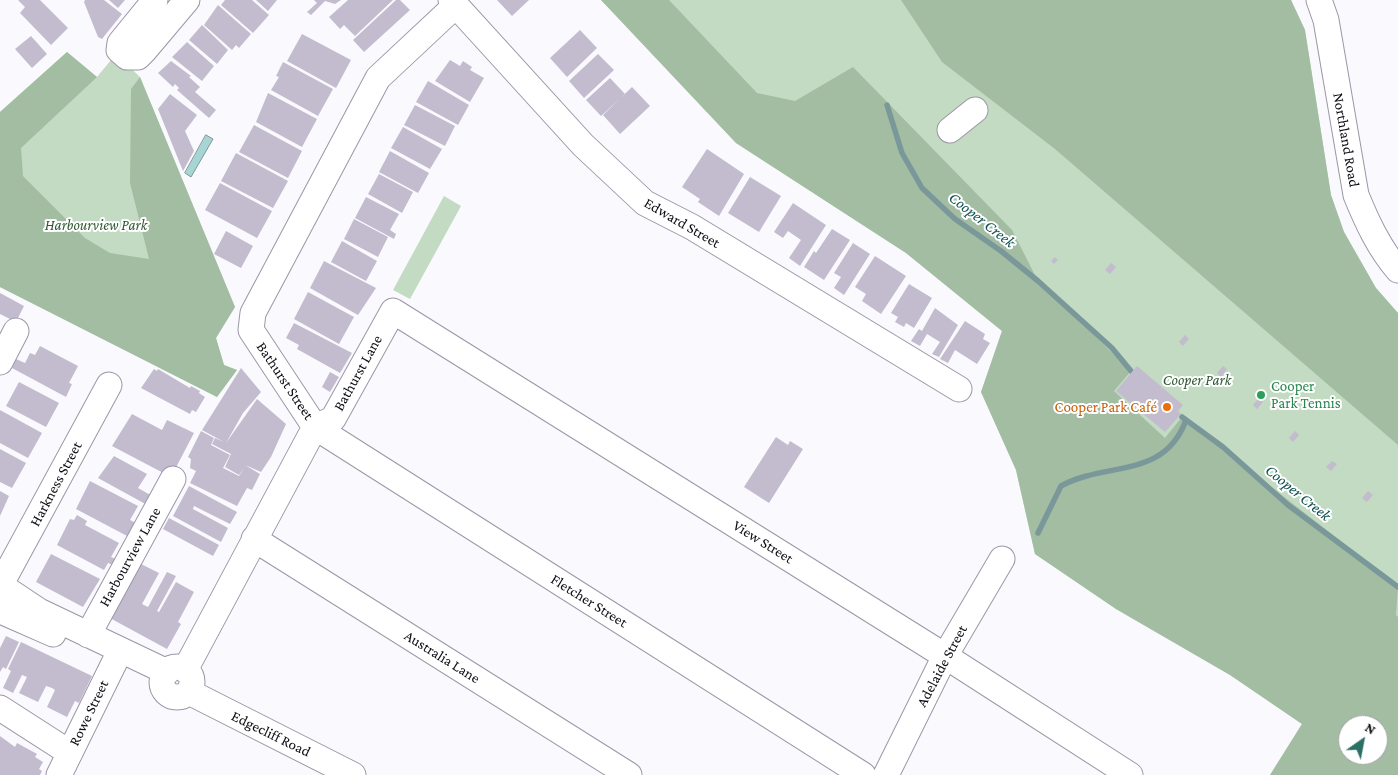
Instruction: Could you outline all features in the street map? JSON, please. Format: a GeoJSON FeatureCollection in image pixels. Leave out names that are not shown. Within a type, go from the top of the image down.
{"type":"FeatureCollection","features":[{"type":"Feature","properties":{"kind":"street"},"geometry":{"type":"LineString","coordinates":[[155,0],[120,43],[120,50],[127,57],[138,56],[144,51],[187,0]]}},
{"type":"Feature","properties":{"kind":"street","name":"Northland Road"},"geometry":{"type":"LineString","coordinates":[[1319,0],[1326,20],[1356,196],[1365,219],[1386,257],[1398,270]]}},
{"type":"Feature","properties":{"kind":"street","name":"Edward Street"},"geometry":{"type":"LineString","coordinates":[[453,3],[583,145],[645,203],[692,228],[959,389]]}},
{"type":"Feature","properties":{"kind":"street","name":"Bathurst Street"},"geometry":{"type":"LineString","coordinates":[[176,680],[315,427],[251,330],[253,313],[378,78],[453,3]]}},
{"type":"Feature","properties":{"kind":"street"},"geometry":{"type":"LineString","coordinates":[[950,130],[974,110]]}},
{"type":"Feature","properties":{"kind":"street","name":"Bathurst Lane"},"geometry":{"type":"LineString","coordinates":[[315,427],[334,419],[393,311]]}},
{"type":"Feature","properties":{"kind":"street","name":"View Street"},"geometry":{"type":"LineString","coordinates":[[393,311],[945,656],[1130,775]]}},
{"type":"Feature","properties":{"kind":"street"},"geometry":{"type":"LineString","coordinates":[[0,362],[16,331]]}},
{"type":"Feature","properties":{"kind":"street","name":"Harkness Street"},"geometry":{"type":"LineString","coordinates":[[3,596],[109,385]]}},
{"type":"Feature","properties":{"kind":"street","name":"Fletcher Street"},"geometry":{"type":"LineString","coordinates":[[315,427],[862,775]]}},
{"type":"Feature","properties":{"kind":"street","name":"Harbourview Lane"},"geometry":{"type":"LineString","coordinates":[[88,635],[173,479]]}},
{"type":"Feature","properties":{"kind":"street","name":"Australia Lane"},"geometry":{"type":"LineString","coordinates":[[254,539],[629,775]]}},
{"type":"Feature","properties":{"kind":"street","name":"Adelaide Street"},"geometry":{"type":"LineString","coordinates":[[886,775],[945,656],[1002,559]]}},
{"type":"Feature","properties":{"kind":"street","name":"Edgecliff Road"},"geometry":{"type":"LineString","coordinates":[[3,596],[88,635],[117,657]]}},
{"type":"Feature","properties":{"kind":"street","name":"Edgecliff Road"},"geometry":{"type":"LineString","coordinates":[[3,596],[117,657],[176,680],[353,775]]}},
{"type":"Feature","properties":{"kind":"street","name":"Rowe Street"},"geometry":{"type":"LineString","coordinates":[[59,775],[117,657]]}},
{"type":"Feature","properties":{"kind":"street"},"geometry":{"type":"LineString","coordinates":[[0,708],[70,753]]}},
{"type":"Feature","properties":{"kind":"green space","name":"Cooper Park"},"geometry":{"type":"Polygon","coordinates":[[[601,0],[1291,0],[1305,30],[1331,195],[1344,232],[1376,288],[1398,313],[1398,775],[1270,775],[1302,724],[1230,675],[1116,609],[1035,554],[1016,470],[981,392],[1002,331],[906,253],[736,143],[601,0]]]}},
{"type":"Feature","properties":{"kind":"green space"},"geometry":{"type":"Polygon","coordinates":[[[601,0],[669,0],[757,93],[795,101],[853,67],[1012,230],[1038,281],[1131,371],[1114,391],[1165,438],[1182,417],[1398,586],[1396,615],[1398,617],[1398,775],[1270,775],[1302,724],[1230,675],[1116,609],[1035,554],[1016,470],[981,392],[1002,331],[906,253],[736,143],[601,0]]]}},
{"type":"Feature","properties":{"kind":"green space"},"geometry":{"type":"Polygon","coordinates":[[[901,0],[1291,0],[1305,30],[1331,195],[1344,232],[1376,288],[1398,313],[1398,445],[1055,149],[942,62],[901,0]]]}},
{"type":"Feature","properties":{"kind":"green space","name":"Harbourview Park"},"geometry":{"type":"Polygon","coordinates":[[[67,52],[97,77],[116,54],[140,77],[235,307],[216,338],[224,365],[237,370],[217,397],[0,287],[0,112],[67,52]]]}},
{"type":"Feature","properties":{"kind":"green space","name":"Harbourview Park"},"geometry":{"type":"Polygon","coordinates":[[[67,52],[97,77],[21,148],[23,176],[85,238],[110,253],[149,259],[130,183],[131,89],[140,77],[235,307],[216,338],[224,365],[237,370],[217,397],[0,287],[0,112],[67,52]]]}},
{"type":"Feature","properties":{"kind":"green space"},"geometry":{"type":"Polygon","coordinates":[[[444,196],[461,206],[410,299],[393,290],[444,196]]]}},
{"type":"Feature","properties":{"kind":"water"},"geometry":{"type":"Polygon","coordinates":[[[206,135],[213,139],[191,177],[185,173],[206,135]]]}},
{"type":"Feature","properties":{"kind":"building"},"geometry":{"type":"Polygon","coordinates":[[[18,0],[40,0],[68,28],[51,45],[20,13],[25,7],[18,0]]]}},
{"type":"Feature","properties":{"kind":"building"},"geometry":{"type":"Polygon","coordinates":[[[85,0],[104,0],[122,14],[102,39],[98,37],[84,2],[85,0]]]}},
{"type":"Feature","properties":{"kind":"building"},"geometry":{"type":"Polygon","coordinates":[[[109,0],[125,0],[118,8],[109,0]]]}},
{"type":"Feature","properties":{"kind":"building"},"geometry":{"type":"Polygon","coordinates":[[[225,0],[252,0],[269,15],[253,33],[221,5],[225,0]]]}},
{"type":"Feature","properties":{"kind":"building"},"geometry":{"type":"Polygon","coordinates":[[[256,0],[277,0],[268,11],[256,0]]]}},
{"type":"Feature","properties":{"kind":"building"},"geometry":{"type":"Polygon","coordinates":[[[314,0],[341,0],[335,4],[325,1],[311,15],[307,12],[317,3],[314,0]]]}},
{"type":"Feature","properties":{"kind":"building"},"geometry":{"type":"Polygon","coordinates":[[[348,0],[393,0],[355,36],[344,25],[340,29],[329,17],[348,0]]]}},
{"type":"Feature","properties":{"kind":"building"},"geometry":{"type":"Polygon","coordinates":[[[396,0],[400,0],[410,10],[364,52],[353,40],[396,0]]]}},
{"type":"Feature","properties":{"kind":"building"},"geometry":{"type":"Polygon","coordinates":[[[497,0],[529,0],[512,16],[497,0]]]}},
{"type":"Feature","properties":{"kind":"building"},"geometry":{"type":"Polygon","coordinates":[[[218,5],[251,34],[239,48],[236,45],[232,50],[204,25],[218,5]]]}},
{"type":"Feature","properties":{"kind":"building"},"geometry":{"type":"Polygon","coordinates":[[[202,25],[228,50],[217,64],[189,40],[202,25]]]}},
{"type":"Feature","properties":{"kind":"building"},"geometry":{"type":"Polygon","coordinates":[[[580,30],[597,48],[567,77],[550,58],[580,30]]]}},
{"type":"Feature","properties":{"kind":"building"},"geometry":{"type":"Polygon","coordinates":[[[302,34],[351,60],[336,88],[287,61],[302,34]]]}},
{"type":"Feature","properties":{"kind":"building"},"geometry":{"type":"Polygon","coordinates":[[[31,36],[47,54],[32,68],[15,49],[31,36]]]}},
{"type":"Feature","properties":{"kind":"building"},"geometry":{"type":"Polygon","coordinates":[[[187,42],[214,66],[202,81],[172,57],[187,42]]]}},
{"type":"Feature","properties":{"kind":"building"},"geometry":{"type":"Polygon","coordinates":[[[598,54],[614,70],[584,98],[569,81],[598,54]]]}},
{"type":"Feature","properties":{"kind":"building"},"geometry":{"type":"Polygon","coordinates":[[[450,60],[460,66],[463,61],[472,67],[470,70],[484,78],[470,102],[435,81],[450,60]]]}},
{"type":"Feature","properties":{"kind":"building"},"geometry":{"type":"Polygon","coordinates":[[[171,61],[191,76],[189,77],[200,87],[195,92],[216,110],[209,118],[177,90],[179,88],[175,84],[173,87],[158,73],[171,61]]]}},
{"type":"Feature","properties":{"kind":"building"},"geometry":{"type":"Polygon","coordinates":[[[283,62],[333,89],[318,116],[271,90],[279,77],[276,76],[283,62]]]}},
{"type":"Feature","properties":{"kind":"building"},"geometry":{"type":"Polygon","coordinates":[[[610,78],[625,94],[601,116],[586,100],[610,78]]]}},
{"type":"Feature","properties":{"kind":"building"},"geometry":{"type":"Polygon","coordinates":[[[428,81],[469,105],[458,125],[416,102],[428,81]]]}},
{"type":"Feature","properties":{"kind":"building"},"geometry":{"type":"Polygon","coordinates":[[[632,87],[650,106],[620,134],[603,115],[632,87]]]}},
{"type":"Feature","properties":{"kind":"building"},"geometry":{"type":"Polygon","coordinates":[[[268,93],[317,119],[302,147],[256,122],[268,93]]]}},
{"type":"Feature","properties":{"kind":"building"},"geometry":{"type":"Polygon","coordinates":[[[170,94],[197,115],[185,131],[194,151],[183,171],[158,109],[170,94]]]}},
{"type":"Feature","properties":{"kind":"building"},"geometry":{"type":"Polygon","coordinates":[[[415,105],[455,126],[445,146],[404,125],[415,105]]]}},
{"type":"Feature","properties":{"kind":"building"},"geometry":{"type":"Polygon","coordinates":[[[254,125],[302,151],[288,178],[239,152],[254,125]]]}},
{"type":"Feature","properties":{"kind":"building"},"geometry":{"type":"Polygon","coordinates":[[[403,127],[442,149],[430,169],[391,148],[403,127]]]}},
{"type":"Feature","properties":{"kind":"building"},"geometry":{"type":"Polygon","coordinates":[[[707,149],[744,174],[719,216],[698,202],[700,199],[682,187],[707,149]]]}},
{"type":"Feature","properties":{"kind":"building"},"geometry":{"type":"Polygon","coordinates":[[[390,151],[429,173],[418,193],[379,172],[390,151]]]}},
{"type":"Feature","properties":{"kind":"building"},"geometry":{"type":"Polygon","coordinates":[[[236,153],[288,181],[273,208],[221,181],[236,153]]]}},
{"type":"Feature","properties":{"kind":"building"},"geometry":{"type":"Polygon","coordinates":[[[379,174],[413,192],[402,213],[368,194],[379,174]]]}},
{"type":"Feature","properties":{"kind":"building"},"geometry":{"type":"Polygon","coordinates":[[[750,177],[781,196],[759,232],[728,213],[750,177]]]}},
{"type":"Feature","properties":{"kind":"building"},"geometry":{"type":"Polygon","coordinates":[[[220,183],[272,211],[257,238],[205,210],[220,183]]]}},
{"type":"Feature","properties":{"kind":"building"},"geometry":{"type":"Polygon","coordinates":[[[366,197],[399,214],[390,230],[396,234],[394,239],[355,218],[366,197]]]}},
{"type":"Feature","properties":{"kind":"building"},"geometry":{"type":"Polygon","coordinates":[[[793,203],[826,225],[800,266],[789,258],[801,240],[788,231],[783,238],[774,232],[793,203]]]}},
{"type":"Feature","properties":{"kind":"building"},"geometry":{"type":"Polygon","coordinates":[[[354,219],[388,237],[378,257],[344,239],[354,219]]]}},
{"type":"Feature","properties":{"kind":"building"},"geometry":{"type":"Polygon","coordinates":[[[832,229],[850,240],[824,280],[804,267],[832,229]]]}},
{"type":"Feature","properties":{"kind":"building"},"geometry":{"type":"Polygon","coordinates":[[[226,231],[253,246],[241,268],[214,254],[226,231]]]}},
{"type":"Feature","properties":{"kind":"building"},"geometry":{"type":"Polygon","coordinates":[[[342,241],[377,261],[366,281],[331,262],[342,241]]]}},
{"type":"Feature","properties":{"kind":"building"},"geometry":{"type":"Polygon","coordinates":[[[853,243],[870,254],[844,295],[834,288],[841,277],[834,273],[853,243]]]}},
{"type":"Feature","properties":{"kind":"building"},"geometry":{"type":"Polygon","coordinates":[[[875,256],[906,276],[881,314],[862,301],[866,294],[855,287],[875,256]]]}},
{"type":"Feature","properties":{"kind":"building"},"geometry":{"type":"Polygon","coordinates":[[[1055,257],[1058,260],[1054,264],[1051,261],[1055,257]]]}},
{"type":"Feature","properties":{"kind":"building"},"geometry":{"type":"Polygon","coordinates":[[[324,261],[376,288],[358,315],[310,288],[324,261]]]}},
{"type":"Feature","properties":{"kind":"building"},"geometry":{"type":"Polygon","coordinates":[[[1111,263],[1116,267],[1110,274],[1105,270],[1111,263]]]}},
{"type":"Feature","properties":{"kind":"building"},"geometry":{"type":"Polygon","coordinates":[[[909,284],[932,298],[914,328],[906,323],[904,327],[895,322],[898,317],[891,313],[909,284]]]}},
{"type":"Feature","properties":{"kind":"building"},"geometry":{"type":"Polygon","coordinates":[[[308,292],[354,317],[339,344],[294,319],[308,292]]]}},
{"type":"Feature","properties":{"kind":"building"},"geometry":{"type":"Polygon","coordinates":[[[0,293],[24,306],[16,322],[0,314],[0,293]]]}},
{"type":"Feature","properties":{"kind":"building"},"geometry":{"type":"Polygon","coordinates":[[[935,308],[958,325],[939,357],[932,354],[940,342],[927,334],[920,346],[911,341],[919,329],[922,331],[935,308]]]}},
{"type":"Feature","properties":{"kind":"building"},"geometry":{"type":"Polygon","coordinates":[[[965,321],[985,334],[983,339],[990,343],[977,364],[955,350],[948,363],[940,359],[965,321]]]}},
{"type":"Feature","properties":{"kind":"building"},"geometry":{"type":"Polygon","coordinates":[[[294,323],[352,353],[340,373],[297,349],[299,345],[286,338],[294,323]]]}},
{"type":"Feature","properties":{"kind":"building"},"geometry":{"type":"Polygon","coordinates":[[[1185,335],[1189,339],[1183,346],[1179,342],[1185,335]]]}},
{"type":"Feature","properties":{"kind":"building"},"geometry":{"type":"Polygon","coordinates":[[[40,346],[78,366],[69,383],[72,384],[66,397],[12,368],[16,359],[25,363],[30,353],[35,355],[40,346]]]}},
{"type":"Feature","properties":{"kind":"building"},"geometry":{"type":"Polygon","coordinates":[[[1137,366],[1183,405],[1178,411],[1181,414],[1165,432],[1116,391],[1137,366]]]}},
{"type":"Feature","properties":{"kind":"building"},"geometry":{"type":"Polygon","coordinates":[[[1223,366],[1227,369],[1221,377],[1217,373],[1223,366]]]}},
{"type":"Feature","properties":{"kind":"building"},"geometry":{"type":"Polygon","coordinates":[[[241,368],[261,392],[243,413],[226,443],[257,399],[286,424],[271,457],[261,472],[245,465],[260,474],[252,490],[247,488],[237,506],[190,483],[196,471],[190,468],[191,459],[188,457],[201,431],[214,438],[211,445],[230,455],[223,468],[239,476],[244,468],[239,475],[225,467],[231,454],[212,444],[215,438],[224,442],[202,430],[241,368]]]}},
{"type":"Feature","properties":{"kind":"building"},"geometry":{"type":"Polygon","coordinates":[[[154,369],[157,371],[158,369],[190,388],[191,386],[200,391],[199,393],[205,397],[196,412],[192,410],[190,414],[141,388],[154,369]]]}},
{"type":"Feature","properties":{"kind":"building"},"geometry":{"type":"Polygon","coordinates":[[[330,372],[339,377],[330,392],[322,387],[330,372]]]}},
{"type":"Feature","properties":{"kind":"building"},"geometry":{"type":"Polygon","coordinates":[[[19,382],[59,403],[46,427],[6,406],[19,382]]]}},
{"type":"Feature","properties":{"kind":"building"},"geometry":{"type":"Polygon","coordinates":[[[1259,398],[1263,402],[1257,409],[1253,405],[1259,398]]]}},
{"type":"Feature","properties":{"kind":"building"},"geometry":{"type":"Polygon","coordinates":[[[0,410],[42,433],[28,458],[0,443],[0,410]]]}},
{"type":"Feature","properties":{"kind":"building"},"geometry":{"type":"Polygon","coordinates":[[[132,414],[162,430],[167,420],[194,433],[171,477],[112,446],[132,414]]]}},
{"type":"Feature","properties":{"kind":"building"},"geometry":{"type":"Polygon","coordinates":[[[1295,431],[1299,435],[1293,442],[1289,438],[1295,431]]]}},
{"type":"Feature","properties":{"kind":"building"},"geometry":{"type":"Polygon","coordinates":[[[776,437],[788,445],[790,441],[803,449],[769,503],[744,487],[776,437]]]}},
{"type":"Feature","properties":{"kind":"building"},"geometry":{"type":"Polygon","coordinates":[[[0,449],[26,463],[12,488],[0,482],[0,449]]]}},
{"type":"Feature","properties":{"kind":"building"},"geometry":{"type":"Polygon","coordinates":[[[114,456],[147,474],[138,488],[154,497],[149,506],[98,478],[114,456]]]}},
{"type":"Feature","properties":{"kind":"building"},"geometry":{"type":"Polygon","coordinates":[[[1332,461],[1337,464],[1331,471],[1326,467],[1332,461]]]}},
{"type":"Feature","properties":{"kind":"building"},"geometry":{"type":"Polygon","coordinates":[[[90,481],[138,506],[130,520],[136,523],[129,537],[76,509],[90,481]]]}},
{"type":"Feature","properties":{"kind":"building"},"geometry":{"type":"Polygon","coordinates":[[[189,486],[237,512],[230,524],[194,506],[193,509],[228,528],[221,542],[173,516],[189,486]]]}},
{"type":"Feature","properties":{"kind":"building"},"geometry":{"type":"Polygon","coordinates":[[[0,491],[9,496],[0,516],[0,491]]]}},
{"type":"Feature","properties":{"kind":"building"},"geometry":{"type":"Polygon","coordinates":[[[1368,491],[1373,495],[1367,502],[1362,498],[1368,491]]]}},
{"type":"Feature","properties":{"kind":"building"},"geometry":{"type":"Polygon","coordinates":[[[77,515],[87,521],[85,525],[119,543],[111,557],[116,559],[113,565],[108,563],[104,570],[57,545],[70,519],[74,520],[77,515]]]}},
{"type":"Feature","properties":{"kind":"building"},"geometry":{"type":"Polygon","coordinates":[[[169,518],[219,545],[213,556],[163,529],[169,518]]]}},
{"type":"Feature","properties":{"kind":"building"},"geometry":{"type":"Polygon","coordinates":[[[51,554],[100,579],[83,607],[36,582],[51,554]]]}},
{"type":"Feature","properties":{"kind":"building"},"geometry":{"type":"Polygon","coordinates":[[[141,564],[159,573],[142,604],[148,607],[167,572],[176,576],[157,611],[159,612],[176,582],[194,592],[178,622],[181,624],[167,649],[108,617],[122,592],[125,594],[141,564]]]}},
{"type":"Feature","properties":{"kind":"building"},"geometry":{"type":"Polygon","coordinates":[[[6,636],[19,642],[6,669],[3,667],[0,672],[0,648],[6,636]]]}},
{"type":"Feature","properties":{"kind":"building"},"geometry":{"type":"Polygon","coordinates":[[[21,642],[92,676],[79,703],[75,701],[67,717],[47,707],[55,690],[52,688],[46,686],[38,702],[19,693],[27,677],[22,675],[13,693],[3,688],[11,671],[8,669],[21,642]]]}},
{"type":"Feature","properties":{"kind":"building"},"geometry":{"type":"Polygon","coordinates":[[[0,736],[15,747],[17,743],[37,754],[35,757],[43,762],[39,769],[42,771],[40,775],[0,775],[0,736]]]}},
{"type":"Feature","properties":{"kind":"waterway","name":"Cooper Creek"},"geometry":{"type":"LineString","coordinates":[[887,105],[902,153],[922,188],[955,219],[1001,251],[1038,281],[1112,348],[1131,371]]}},
{"type":"Feature","properties":{"kind":"waterway","name":"Cooper Creek"},"geometry":{"type":"LineString","coordinates":[[1182,417],[1223,447],[1288,505],[1398,587]]}},
{"type":"Feature","properties":{"kind":"waterway"},"geometry":{"type":"LineString","coordinates":[[1038,533],[1061,486],[1078,478],[1149,461],[1164,452],[1176,439],[1186,420]]}},
{"type":"Feature","properties":{"kind":"place","name":"Cooper Park Tennis"},"geometry":{"type":"Point","coordinates":[1261,395]}},
{"type":"Feature","properties":{"kind":"place","name":"Cooper Park Café"},"geometry":{"type":"Point","coordinates":[1167,407]}}]}
